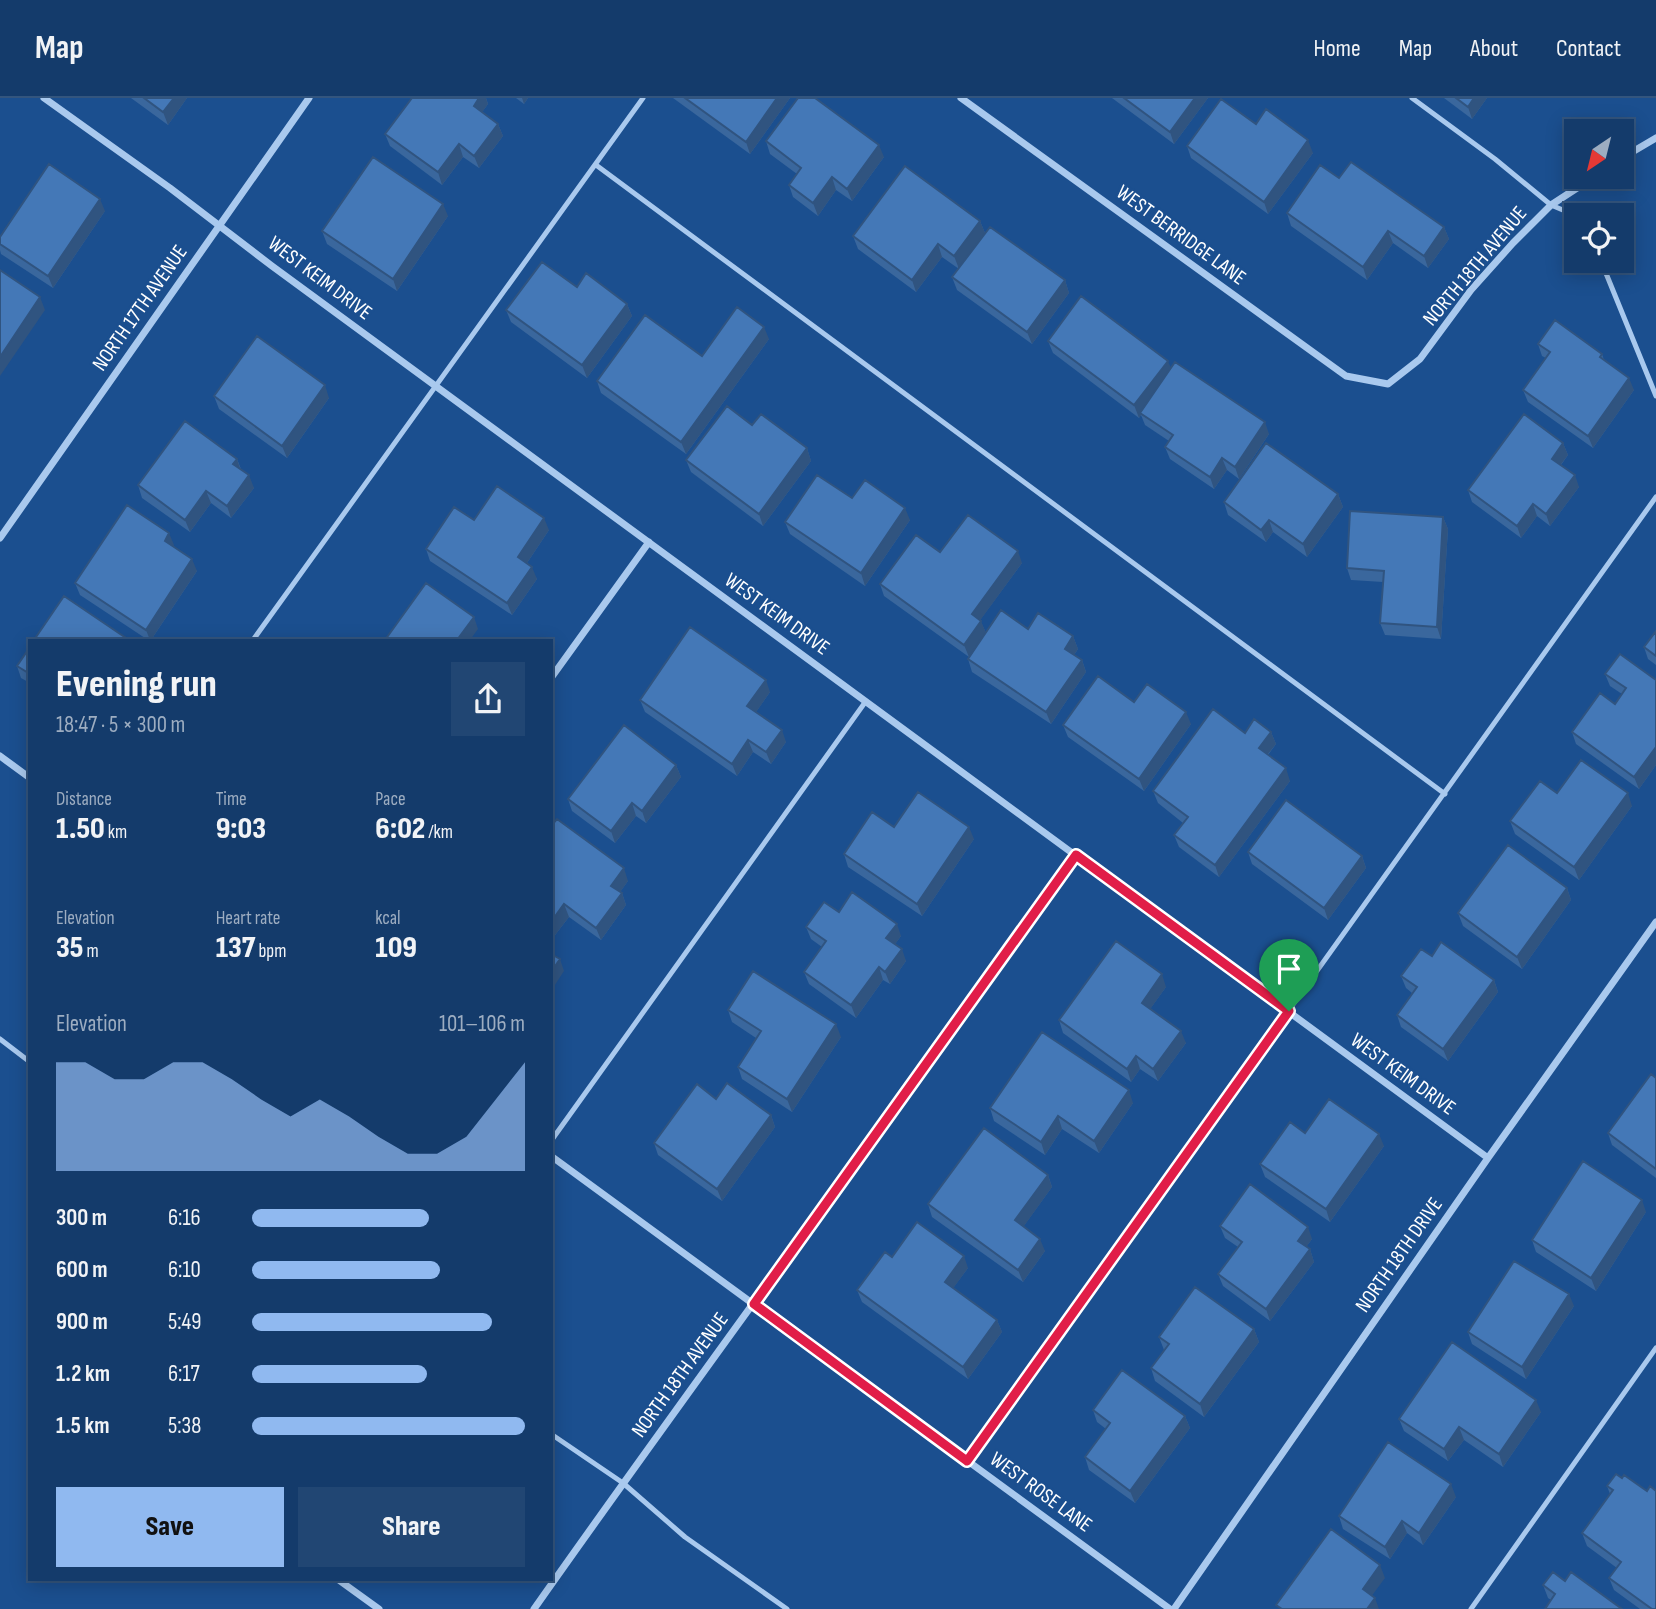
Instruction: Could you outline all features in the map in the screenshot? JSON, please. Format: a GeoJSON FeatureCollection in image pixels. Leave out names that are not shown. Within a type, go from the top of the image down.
{"type":"FeatureCollection","features":[{"type":"Feature","properties":{"kind":"street","name":"WEST KEIM DRIVE"},"geometry":{"type":"LineString","coordinates":[[44,98],[1488,1158]]}},
{"type":"Feature","properties":{"kind":"street","name":"NORTH 17TH AVENUE"},"geometry":{"type":"LineString","coordinates":[[0,538],[309,98]]}},
{"type":"Feature","properties":{"kind":"street","name":"WEST BERRIDGE LANE"},"geometry":{"type":"LineString","coordinates":[[961,98],[1346,376],[1388,384]]}},
{"type":"Feature","properties":{"kind":"street"},"geometry":{"type":"LineString","coordinates":[[1634,151],[1656,138]]}},
{"type":"Feature","properties":{"kind":"street","name":"NORTH 18TH AVENUE"},"geometry":{"type":"LineString","coordinates":[[1388,384],[1420,359],[1471,290],[1513,243],[1551,205],[1576,189]]}},
{"type":"Feature","properties":{"kind":"street"},"geometry":{"type":"LineString","coordinates":[[553,675],[649,542]]}},
{"type":"Feature","properties":{"kind":"street"},"geometry":{"type":"LineString","coordinates":[[0,756],[28,777]]}},
{"type":"Feature","properties":{"kind":"street","name":"NORTH 18TH AVENUE"},"geometry":{"type":"LineString","coordinates":[[534,1609],[1076,855]]}},
{"type":"Feature","properties":{"kind":"street","name":"NORTH 18TH DRIVE"},"geometry":{"type":"LineString","coordinates":[[1172,1609],[1656,922]]}},
{"type":"Feature","properties":{"kind":"street","name":"WEST ROSE LANE"},"geometry":{"type":"LineString","coordinates":[[553,1157],[1172,1609]]}},
{"type":"Feature","properties":{"kind":"street"},"geometry":{"type":"LineString","coordinates":[[340,1581],[379,1609]]}},
{"type":"Feature","properties":{"kind":"lane"},"geometry":{"type":"LineString","coordinates":[[254,639],[643,98]]}},
{"type":"Feature","properties":{"kind":"lane"},"geometry":{"type":"LineString","coordinates":[[1412,98],[1495,159],[1551,205],[1564,210]]}},
{"type":"Feature","properties":{"kind":"lane"},"geometry":{"type":"LineString","coordinates":[[596,165],[1445,794]]}},
{"type":"Feature","properties":{"kind":"lane"},"geometry":{"type":"LineString","coordinates":[[1606,273],[1656,397]]}},
{"type":"Feature","properties":{"kind":"lane"},"geometry":{"type":"LineString","coordinates":[[967,1461],[1656,496]]}},
{"type":"Feature","properties":{"kind":"lane"},"geometry":{"type":"LineString","coordinates":[[553,1138],[866,701]]}},
{"type":"Feature","properties":{"kind":"lane"},"geometry":{"type":"LineString","coordinates":[[0,1039],[28,1060]]}},
{"type":"Feature","properties":{"kind":"lane"},"geometry":{"type":"LineString","coordinates":[[1471,1609],[1656,1348]]}},
{"type":"Feature","properties":{"kind":"lane"},"geometry":{"type":"LineString","coordinates":[[553,1435],[623,1483],[685,1537],[787,1609]]}},
{"type":"Feature","properties":{"kind":"building"},"geometry":{"type":"Polygon","coordinates":[[[144,98],[174,98],[163,112],[144,98]]]}},
{"type":"Feature","properties":{"kind":"building"},"geometry":{"type":"Polygon","coordinates":[[[412,98],[479,98],[474,106],[498,124],[474,156],[459,144],[438,172],[385,134],[412,98]]]}},
{"type":"Feature","properties":{"kind":"building"},"geometry":{"type":"Polygon","coordinates":[[[685,98],[777,98],[746,142],[685,98]]]}},
{"type":"Feature","properties":{"kind":"building"},"geometry":{"type":"Polygon","coordinates":[[[798,98],[815,98],[879,145],[847,189],[832,177],[813,203],[789,185],[801,168],[766,141],[798,98]]]}},
{"type":"Feature","properties":{"kind":"building"},"geometry":{"type":"Polygon","coordinates":[[[1124,98],[1195,98],[1170,132],[1124,98]]]}},
{"type":"Feature","properties":{"kind":"building"},"geometry":{"type":"Polygon","coordinates":[[[1456,98],[1474,98],[1468,107],[1456,98]]]}},
{"type":"Feature","properties":{"kind":"building"},"geometry":{"type":"Polygon","coordinates":[[[1221,99],[1256,124],[1266,109],[1308,140],[1264,202],[1187,146],[1221,99]]]}},
{"type":"Feature","properties":{"kind":"building"},"geometry":{"type":"Polygon","coordinates":[[[373,157],[443,204],[393,279],[322,231],[373,157]]]}},
{"type":"Feature","properties":{"kind":"building"},"geometry":{"type":"Polygon","coordinates":[[[1351,162],[1444,227],[1424,256],[1388,231],[1363,267],[1287,213],[1320,165],[1339,178],[1351,162]]]}},
{"type":"Feature","properties":{"kind":"building"},"geometry":{"type":"Polygon","coordinates":[[[49,164],[100,199],[48,276],[0,244],[0,237],[49,164]]]}},
{"type":"Feature","properties":{"kind":"building"},"geometry":{"type":"Polygon","coordinates":[[[905,166],[980,221],[954,256],[938,244],[912,280],[853,236],[905,166]]]}},
{"type":"Feature","properties":{"kind":"building"},"geometry":{"type":"Polygon","coordinates":[[[990,227],[1065,280],[1027,332],[952,277],[990,227]]]}},
{"type":"Feature","properties":{"kind":"building"},"geometry":{"type":"Polygon","coordinates":[[[542,262],[577,287],[586,273],[627,304],[582,365],[506,310],[542,262]]]}},
{"type":"Feature","properties":{"kind":"building"},"geometry":{"type":"Polygon","coordinates":[[[0,270],[40,297],[0,357],[0,270]]]}},
{"type":"Feature","properties":{"kind":"building"},"geometry":{"type":"Polygon","coordinates":[[[1081,296],[1168,361],[1134,405],[1048,341],[1081,296]]]}},
{"type":"Feature","properties":{"kind":"building"},"geometry":{"type":"Polygon","coordinates":[[[737,307],[764,327],[681,442],[597,381],[645,315],[702,356],[737,307]]]}},
{"type":"Feature","properties":{"kind":"building"},"geometry":{"type":"Polygon","coordinates":[[[1555,320],[1602,354],[1600,357],[1629,378],[1588,436],[1523,390],[1550,352],[1538,344],[1555,320]]]}},
{"type":"Feature","properties":{"kind":"building"},"geometry":{"type":"Polygon","coordinates":[[[257,336],[325,385],[282,446],[214,396],[257,336]]]}},
{"type":"Feature","properties":{"kind":"building"},"geometry":{"type":"Polygon","coordinates":[[[1175,362],[1265,422],[1235,467],[1222,458],[1210,477],[1165,447],[1173,435],[1140,413],[1175,362]]]}},
{"type":"Feature","properties":{"kind":"building"},"geometry":{"type":"Polygon","coordinates":[[[727,406],[752,425],[761,414],[807,448],[759,514],[686,460],[727,406]]]}},
{"type":"Feature","properties":{"kind":"building"},"geometry":{"type":"Polygon","coordinates":[[[1524,414],[1563,443],[1552,459],[1575,475],[1546,514],[1533,504],[1517,526],[1468,490],[1524,414]]]}},
{"type":"Feature","properties":{"kind":"building"},"geometry":{"type":"Polygon","coordinates":[[[185,421],[237,459],[233,464],[249,475],[227,506],[206,491],[185,520],[138,485],[185,421]]]}},
{"type":"Feature","properties":{"kind":"building"},"geometry":{"type":"Polygon","coordinates":[[[1266,443],[1338,494],[1303,544],[1269,520],[1261,530],[1224,502],[1266,443]]]}},
{"type":"Feature","properties":{"kind":"building"},"geometry":{"type":"Polygon","coordinates":[[[817,475],[852,498],[865,480],[905,508],[861,573],[785,522],[817,475]]]}},
{"type":"Feature","properties":{"kind":"building"},"geometry":{"type":"Polygon","coordinates":[[[497,486],[544,518],[518,557],[532,567],[507,603],[426,549],[454,507],[474,520],[497,486]]]}},
{"type":"Feature","properties":{"kind":"building"},"geometry":{"type":"Polygon","coordinates":[[[127,505],[169,533],[165,541],[192,559],[146,630],[75,583],[127,505]]]}},
{"type":"Feature","properties":{"kind":"building"},"geometry":{"type":"Polygon","coordinates":[[[1350,511],[1443,517],[1437,627],[1380,623],[1384,571],[1347,568],[1350,511]]]}},
{"type":"Feature","properties":{"kind":"building"},"geometry":{"type":"Polygon","coordinates":[[[968,515],[1018,551],[972,614],[981,621],[964,645],[880,584],[916,535],[940,552],[968,515]]]}},
{"type":"Feature","properties":{"kind":"building"},"geometry":{"type":"Polygon","coordinates":[[[426,583],[474,617],[458,639],[386,639],[426,583]]]}},
{"type":"Feature","properties":{"kind":"building"},"geometry":{"type":"Polygon","coordinates":[[[64,596],[128,639],[35,639],[64,596]]]}},
{"type":"Feature","properties":{"kind":"building"},"geometry":{"type":"Polygon","coordinates":[[[1001,610],[1028,629],[1038,613],[1073,636],[1065,649],[1082,660],[1046,712],[968,659],[1001,610]]]}},
{"type":"Feature","properties":{"kind":"building"},"geometry":{"type":"Polygon","coordinates":[[[690,627],[766,680],[747,706],[782,730],[766,752],[748,740],[732,764],[640,700],[690,627]]]}},
{"type":"Feature","properties":{"kind":"building"},"geometry":{"type":"Polygon","coordinates":[[[1656,631],[1656,656],[1644,647],[1656,631]]]}},
{"type":"Feature","properties":{"kind":"building"},"geometry":{"type":"Polygon","coordinates":[[[28,650],[28,673],[17,666],[28,650]]]}},
{"type":"Feature","properties":{"kind":"building"},"geometry":{"type":"Polygon","coordinates":[[[1620,654],[1656,680],[1656,747],[1634,777],[1572,732],[1600,693],[1615,704],[1626,688],[1605,674],[1620,654]]]}},
{"type":"Feature","properties":{"kind":"building"},"geometry":{"type":"Polygon","coordinates":[[[1098,676],[1134,702],[1147,684],[1186,712],[1139,779],[1063,725],[1098,676]]]}},
{"type":"Feature","properties":{"kind":"building"},"geometry":{"type":"Polygon","coordinates":[[[1213,709],[1245,733],[1254,719],[1271,732],[1259,748],[1286,768],[1215,865],[1174,835],[1188,817],[1153,791],[1213,709]]]}},
{"type":"Feature","properties":{"kind":"building"},"geometry":{"type":"Polygon","coordinates":[[[624,725],[676,765],[642,811],[632,803],[611,831],[568,799],[624,725]]]}},
{"type":"Feature","properties":{"kind":"building"},"geometry":{"type":"Polygon","coordinates":[[[1581,760],[1628,793],[1574,867],[1510,821],[1540,781],[1557,793],[1581,760]]]}},
{"type":"Feature","properties":{"kind":"building"},"geometry":{"type":"Polygon","coordinates":[[[918,792],[969,827],[917,904],[844,854],[872,812],[894,827],[918,792]]]}},
{"type":"Feature","properties":{"kind":"building"},"geometry":{"type":"Polygon","coordinates":[[[1286,800],[1362,856],[1324,908],[1248,852],[1286,800]]]}},
{"type":"Feature","properties":{"kind":"building"},"geometry":{"type":"Polygon","coordinates":[[[557,819],[624,868],[611,886],[622,893],[596,928],[564,904],[553,919],[553,824],[557,819]]]}},
{"type":"Feature","properties":{"kind":"building"},"geometry":{"type":"Polygon","coordinates":[[[1508,845],[1567,888],[1517,957],[1458,913],[1508,845]]]}},
{"type":"Feature","properties":{"kind":"building"},"geometry":{"type":"Polygon","coordinates":[[[852,892],[897,924],[886,938],[902,949],[885,972],[879,967],[851,1005],[804,972],[826,941],[806,927],[824,902],[839,912],[852,892]]]}},
{"type":"Feature","properties":{"kind":"building"},"geometry":{"type":"Polygon","coordinates":[[[1116,941],[1162,974],[1142,1003],[1181,1031],[1153,1069],[1136,1056],[1127,1069],[1059,1020],[1116,941]]]}},
{"type":"Feature","properties":{"kind":"building"},"geometry":{"type":"Polygon","coordinates":[[[1441,942],[1494,980],[1443,1049],[1397,1015],[1417,987],[1401,976],[1421,949],[1432,956],[1441,942]]]}},
{"type":"Feature","properties":{"kind":"building"},"geometry":{"type":"Polygon","coordinates":[[[553,955],[560,959],[553,969],[553,955]]]}},
{"type":"Feature","properties":{"kind":"building"},"geometry":{"type":"Polygon","coordinates":[[[753,971],[836,1024],[787,1099],[738,1067],[761,1031],[728,1010],[753,971]]]}},
{"type":"Feature","properties":{"kind":"building"},"geometry":{"type":"Polygon","coordinates":[[[1042,1032],[1129,1090],[1094,1141],[1058,1116],[1041,1142],[990,1108],[1042,1032]]]}},
{"type":"Feature","properties":{"kind":"building"},"geometry":{"type":"Polygon","coordinates":[[[1651,1074],[1656,1078],[1656,1169],[1608,1133],[1651,1074]]]}},
{"type":"Feature","properties":{"kind":"building"},"geometry":{"type":"Polygon","coordinates":[[[727,1083],[771,1115],[717,1189],[654,1143],[697,1084],[716,1099],[727,1083]]]}},
{"type":"Feature","properties":{"kind":"building"},"geometry":{"type":"Polygon","coordinates":[[[1329,1099],[1379,1134],[1326,1209],[1260,1164],[1290,1122],[1305,1133],[1329,1099]]]}},
{"type":"Feature","properties":{"kind":"building"},"geometry":{"type":"Polygon","coordinates":[[[984,1128],[1048,1175],[1015,1220],[1040,1239],[1018,1270],[928,1204],[984,1128]]]}},
{"type":"Feature","properties":{"kind":"building"},"geometry":{"type":"Polygon","coordinates":[[[1583,1161],[1642,1200],[1591,1278],[1532,1240],[1583,1161]]]}},
{"type":"Feature","properties":{"kind":"building"},"geometry":{"type":"Polygon","coordinates":[[[1250,1184],[1308,1227],[1298,1241],[1310,1249],[1266,1309],[1218,1274],[1242,1242],[1220,1226],[1250,1184]]]}},
{"type":"Feature","properties":{"kind":"building"},"geometry":{"type":"Polygon","coordinates":[[[917,1222],[964,1256],[945,1282],[997,1320],[963,1367],[857,1290],[885,1252],[892,1257],[917,1222]]]}},
{"type":"Feature","properties":{"kind":"building"},"geometry":{"type":"Polygon","coordinates":[[[1514,1261],[1569,1294],[1522,1367],[1468,1332],[1514,1261]]]}},
{"type":"Feature","properties":{"kind":"building"},"geometry":{"type":"Polygon","coordinates":[[[1195,1287],[1254,1329],[1200,1404],[1151,1368],[1169,1344],[1159,1337],[1195,1287]]]}},
{"type":"Feature","properties":{"kind":"building"},"geometry":{"type":"Polygon","coordinates":[[[1452,1342],[1536,1400],[1499,1454],[1459,1427],[1444,1449],[1399,1419],[1452,1342]]]}},
{"type":"Feature","properties":{"kind":"building"},"geometry":{"type":"Polygon","coordinates":[[[1122,1370],[1185,1416],[1130,1491],[1085,1457],[1110,1423],[1093,1410],[1122,1370]]]}},
{"type":"Feature","properties":{"kind":"building"},"geometry":{"type":"Polygon","coordinates":[[[1388,1442],[1451,1484],[1419,1533],[1402,1521],[1385,1547],[1339,1516],[1388,1442]]]}},
{"type":"Feature","properties":{"kind":"building"},"geometry":{"type":"Polygon","coordinates":[[[1616,1474],[1622,1478],[1624,1475],[1647,1491],[1650,1486],[1656,1491],[1656,1609],[1652,1609],[1609,1578],[1621,1562],[1582,1533],[1613,1490],[1607,1486],[1616,1474]]]}},
{"type":"Feature","properties":{"kind":"building"},"geometry":{"type":"Polygon","coordinates":[[[1331,1529],[1380,1565],[1363,1589],[1375,1598],[1367,1609],[1282,1609],[1276,1605],[1331,1529]]]}},
{"type":"Feature","properties":{"kind":"building"},"geometry":{"type":"Polygon","coordinates":[[[1553,1572],[1565,1581],[1571,1572],[1622,1609],[1545,1609],[1555,1594],[1543,1585],[1553,1572]]]}},
{"type":"Feature","properties":{"kind":"route"},"geometry":{"type":"LineString","coordinates":[[1076,855],[1289,1011],[967,1461],[754,1304],[1076,855]]}}]}
